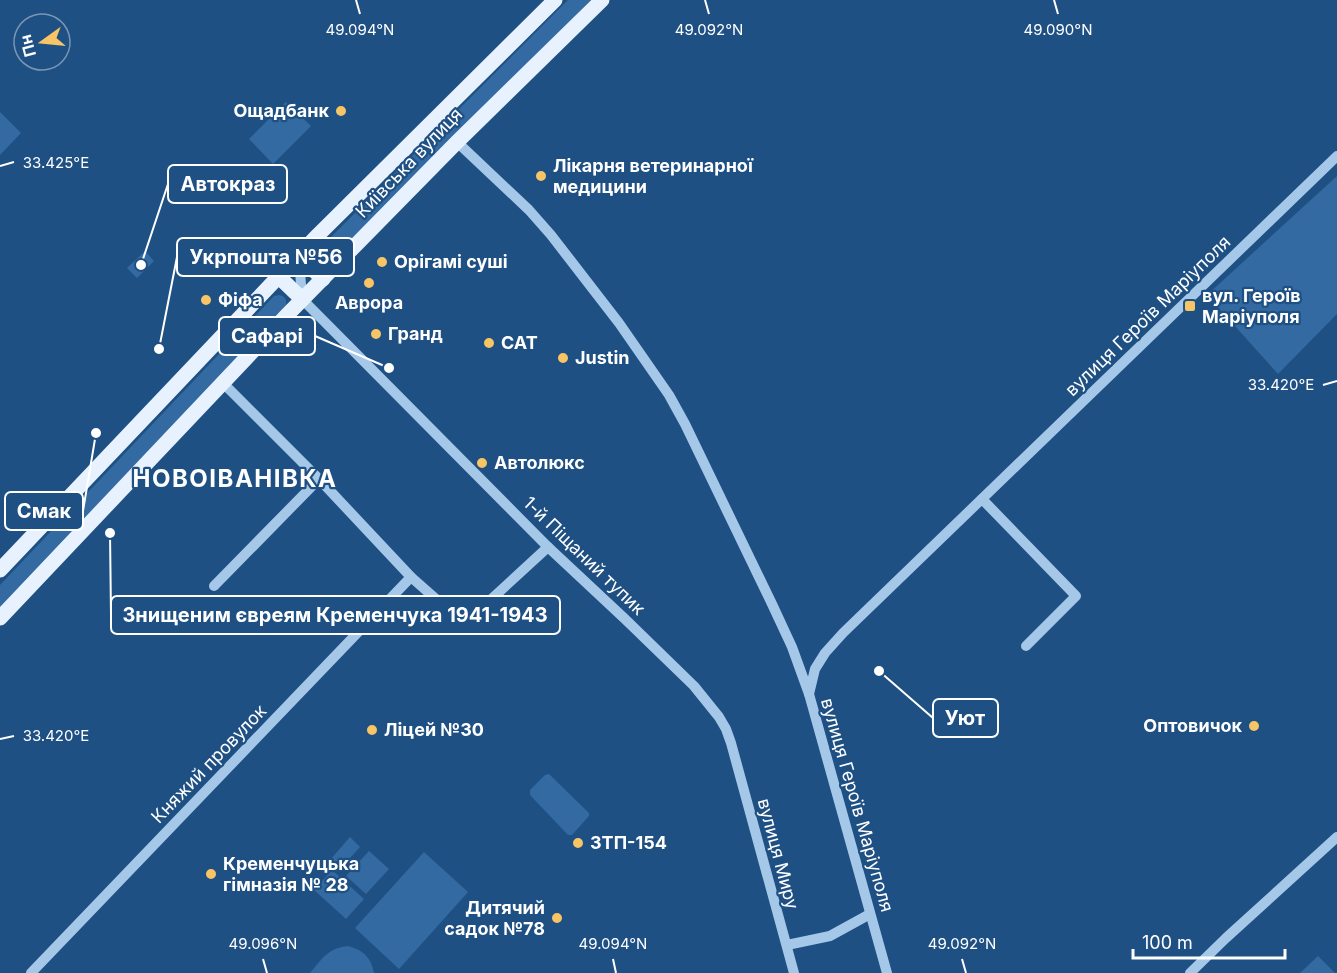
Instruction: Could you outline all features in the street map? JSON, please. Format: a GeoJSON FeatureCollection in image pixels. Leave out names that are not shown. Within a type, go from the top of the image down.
{"type":"FeatureCollection","features":[{"type":"Feature","properties":{"kind":"main road","name":"Київська вулиця"},"geometry":{"type":"LineString","coordinates":[[0,570],[384,168],[555,0]]}},
{"type":"Feature","properties":{"kind":"main road","name":"Київська вулиця"},"geometry":{"type":"LineString","coordinates":[[0,618],[302,300],[457,142],[602,0]]}},
{"type":"Feature","properties":{"kind":"main road"},"geometry":{"type":"LineString","coordinates":[[299,256],[323,279]]}},
{"type":"Feature","properties":{"kind":"main road"},"geometry":{"type":"LineString","coordinates":[[279,277],[302,300]]}},
{"type":"Feature","properties":{"kind":"street"},"geometry":{"type":"LineString","coordinates":[[457,142],[529,210],[551,235],[619,323],[669,395],[772,604],[792,647],[809,694]]}},
{"type":"Feature","properties":{"kind":"street","name":"вулиця Героїв Маріуполя"},"geometry":{"type":"LineString","coordinates":[[887,973],[809,694],[815,669],[825,653],[843,633],[1337,156]]}},
{"type":"Feature","properties":{"kind":"street"},"geometry":{"type":"LineString","coordinates":[[299,256],[302,300]]}},
{"type":"Feature","properties":{"kind":"street","name":"1-й Піщаний тупик"},"geometry":{"type":"LineString","coordinates":[[302,300],[548,548],[626,619],[694,686],[719,717],[731,743]]}},
{"type":"Feature","properties":{"kind":"street"},"geometry":{"type":"LineString","coordinates":[[223,383],[411,577],[453,614],[472,616],[548,548]]}},
{"type":"Feature","properties":{"kind":"street"},"geometry":{"type":"LineString","coordinates":[[214,586],[318,479]]}},
{"type":"Feature","properties":{"kind":"street"},"geometry":{"type":"LineString","coordinates":[[982,499],[1076,596],[1026,646]]}},
{"type":"Feature","properties":{"kind":"street","name":"Княжий провулок"},"geometry":{"type":"LineString","coordinates":[[31,973],[411,577]]}},
{"type":"Feature","properties":{"kind":"street","name":"вулиця Миру"},"geometry":{"type":"LineString","coordinates":[[731,743],[794,973]]}},
{"type":"Feature","properties":{"kind":"street"},"geometry":{"type":"LineString","coordinates":[[1190,973],[1337,837]]}},
{"type":"Feature","properties":{"kind":"street"},"geometry":{"type":"LineString","coordinates":[[787,945],[830,936],[870,914]]}},
{"type":"Feature","properties":{"kind":"shaded area"},"geometry":{"type":"Polygon","coordinates":[[[568,0],[591,0],[321,268],[312,258],[313,255],[568,0]]]}},
{"type":"Feature","properties":{"kind":"shaded area"},"geometry":{"type":"Polygon","coordinates":[[[286,102],[311,126],[273,164],[249,139],[286,102]]]}},
{"type":"Feature","properties":{"kind":"shaded area"},"geometry":{"type":"Polygon","coordinates":[[[0,112],[21,133],[0,155],[0,112]]]}},
{"type":"Feature","properties":{"kind":"shaded area"},"geometry":{"type":"Polygon","coordinates":[[[1337,176],[1337,314],[1278,374],[1207,295],[1337,176]]]}},
{"type":"Feature","properties":{"kind":"shaded area"},"geometry":{"type":"Polygon","coordinates":[[[145,251],[154,261],[137,278],[127,268],[145,251]]]}},
{"type":"Feature","properties":{"kind":"shaded area"},"geometry":{"type":"Polygon","coordinates":[[[279,295],[285,298],[286,305],[0,609],[0,585],[274,296],[279,295]]]}},
{"type":"Feature","properties":{"kind":"shaded area"},"geometry":{"type":"Polygon","coordinates":[[[549,774],[589,813],[589,816],[572,835],[568,835],[530,795],[530,790],[545,775],[549,774]]]}},
{"type":"Feature","properties":{"kind":"shaded area"},"geometry":{"type":"Polygon","coordinates":[[[350,837],[360,847],[340,869],[330,860],[350,837]]]}},
{"type":"Feature","properties":{"kind":"shaded area"},"geometry":{"type":"Polygon","coordinates":[[[369,851],[389,869],[366,894],[346,876],[369,851]]]}},
{"type":"Feature","properties":{"kind":"shaded area"},"geometry":{"type":"Polygon","coordinates":[[[424,852],[468,892],[399,969],[355,928],[424,852]]]}},
{"type":"Feature","properties":{"kind":"shaded area"},"geometry":{"type":"Polygon","coordinates":[[[332,870],[364,899],[346,919],[314,890],[332,870]]]}},
{"type":"Feature","properties":{"kind":"shaded area"},"geometry":{"type":"Polygon","coordinates":[[[348,946],[366,955],[374,973],[310,973],[330,952],[348,946]]]}},
{"type":"Feature","properties":{"kind":"shaded area"},"geometry":{"type":"Polygon","coordinates":[[[1318,956],[1335,973],[1300,973],[1318,956]]]}},
{"type":"Feature","properties":{"kind":"place","name":"Ощадбанк"},"geometry":{"type":"Point","coordinates":[341,111]}},
{"type":"Feature","properties":{"kind":"place","name":"Лікарня ветеринарної медицини"},"geometry":{"type":"Point","coordinates":[541,176]}},
{"type":"Feature","properties":{"kind":"place","name":"Орігамі суші"},"geometry":{"type":"Point","coordinates":[382,262]}},
{"type":"Feature","properties":{"kind":"place","name":"Автокраз"},"geometry":{"type":"Point","coordinates":[141,265]}},
{"type":"Feature","properties":{"kind":"place","name":"Аврора"},"geometry":{"type":"Point","coordinates":[369,283]}},
{"type":"Feature","properties":{"kind":"place","name":"Фiфа"},"geometry":{"type":"Point","coordinates":[206,300]}},
{"type":"Feature","properties":{"kind":"place","name":"вул. Героїв Маріуполя"},"geometry":{"type":"Point","coordinates":[1190,306]}},
{"type":"Feature","properties":{"kind":"place","name":"Гранд"},"geometry":{"type":"Point","coordinates":[376,334]}},
{"type":"Feature","properties":{"kind":"place","name":"САТ"},"geometry":{"type":"Point","coordinates":[489,343]}},
{"type":"Feature","properties":{"kind":"place","name":"Укрпошта №56"},"geometry":{"type":"Point","coordinates":[159,349]}},
{"type":"Feature","properties":{"kind":"place","name":"Justin"},"geometry":{"type":"Point","coordinates":[563,358]}},
{"type":"Feature","properties":{"kind":"place","name":"Сафарі"},"geometry":{"type":"Point","coordinates":[389,368]}},
{"type":"Feature","properties":{"kind":"place","name":"Смак"},"geometry":{"type":"Point","coordinates":[96,433]}},
{"type":"Feature","properties":{"kind":"place","name":"Автолюкс"},"geometry":{"type":"Point","coordinates":[482,463]}},
{"type":"Feature","properties":{"kind":"place","name":"Знищеним євреям Кременчука 1941-1943"},"geometry":{"type":"Point","coordinates":[110,533]}},
{"type":"Feature","properties":{"kind":"place","name":"Уют"},"geometry":{"type":"Point","coordinates":[879,671]}},
{"type":"Feature","properties":{"kind":"place","name":"Оптовичок"},"geometry":{"type":"Point","coordinates":[1254,726]}},
{"type":"Feature","properties":{"kind":"place","name":"Ліцей №30"},"geometry":{"type":"Point","coordinates":[372,730]}},
{"type":"Feature","properties":{"kind":"place","name":"ЗТП-154"},"geometry":{"type":"Point","coordinates":[578,843]}},
{"type":"Feature","properties":{"kind":"place","name":"Кременчуцька гімназія № 28"},"geometry":{"type":"Point","coordinates":[211,874]}},
{"type":"Feature","properties":{"kind":"place","name":"Дитячий садок №78"},"geometry":{"type":"Point","coordinates":[557,918]}},
{"type":"Feature","properties":{"kind":"district","name":"НОВОІВАНІВКА"},"geometry":{"type":"Point","coordinates":[235,479]}}]}
